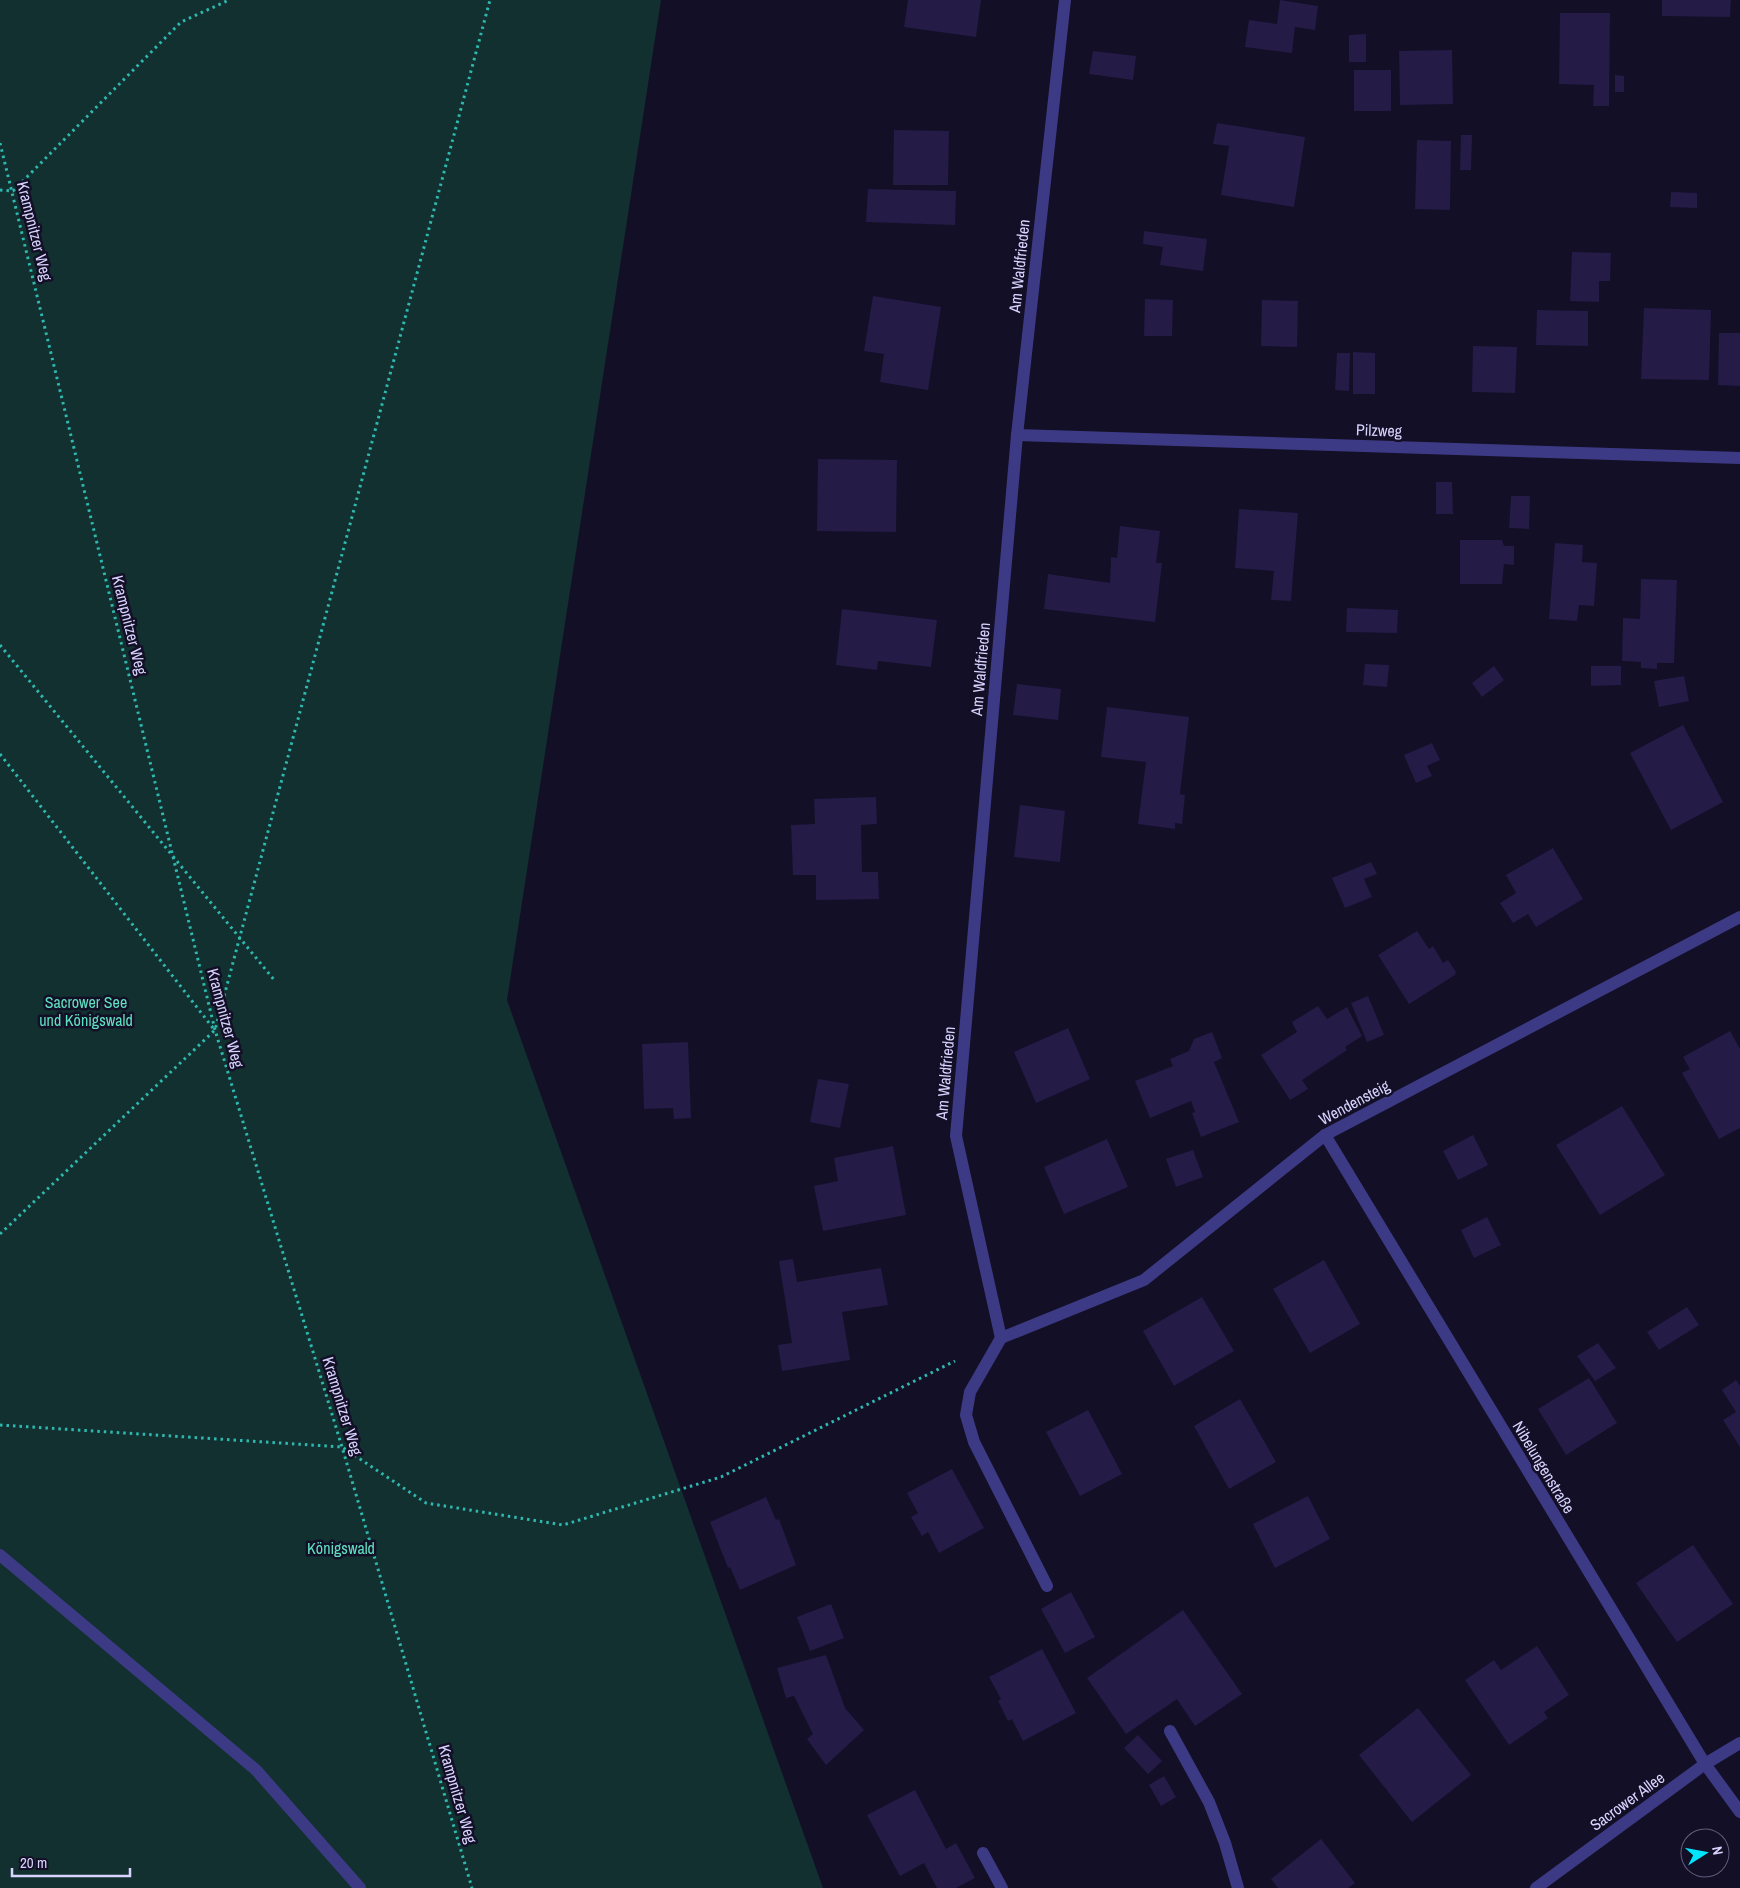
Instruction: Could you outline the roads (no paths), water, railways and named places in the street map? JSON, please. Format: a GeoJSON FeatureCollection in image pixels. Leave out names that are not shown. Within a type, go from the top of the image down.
{"type":"FeatureCollection","features":[{"type":"Feature","properties":{"kind":"street","name":"Am Waldfrieden"},"geometry":{"type":"LineString","coordinates":[[1001,1338],[956,1136],[1017,435],[1065,0]]}},
{"type":"Feature","properties":{"kind":"street","name":"Pilzweg"},"geometry":{"type":"LineString","coordinates":[[1017,435],[1740,458]]}},
{"type":"Feature","properties":{"kind":"street","name":"Wendensteig"},"geometry":{"type":"LineString","coordinates":[[1001,1338],[1144,1280],[1326,1135],[1740,917]]}},
{"type":"Feature","properties":{"kind":"street","name":"Nibelungenstraße"},"geometry":{"type":"LineString","coordinates":[[1326,1135],[1705,1764],[1740,1812]]}},
{"type":"Feature","properties":{"kind":"street"},"geometry":{"type":"LineString","coordinates":[[1001,1338],[970,1392],[966,1415],[974,1442],[1047,1586]]}},
{"type":"Feature","properties":{"kind":"street"},"geometry":{"type":"LineString","coordinates":[[0,1555],[256,1770],[360,1888]]}},
{"type":"Feature","properties":{"kind":"street"},"geometry":{"type":"LineString","coordinates":[[1170,1731],[1209,1802],[1225,1843],[1238,1888]]}},
{"type":"Feature","properties":{"kind":"street","name":"Sacrower Allee"},"geometry":{"type":"LineString","coordinates":[[1536,1888],[1705,1764],[1740,1743]]}},
{"type":"Feature","properties":{"kind":"street"},"geometry":{"type":"LineString","coordinates":[[983,1853],[1002,1888]]}},
{"type":"Feature","properties":{"kind":"park label","name":"Sacrower See und Königswald"},"geometry":{"type":"Point","coordinates":[86,1011]}},
{"type":"Feature","properties":{"kind":"park label","name":"Königswald"},"geometry":{"type":"Point","coordinates":[341,1548]}}]}
